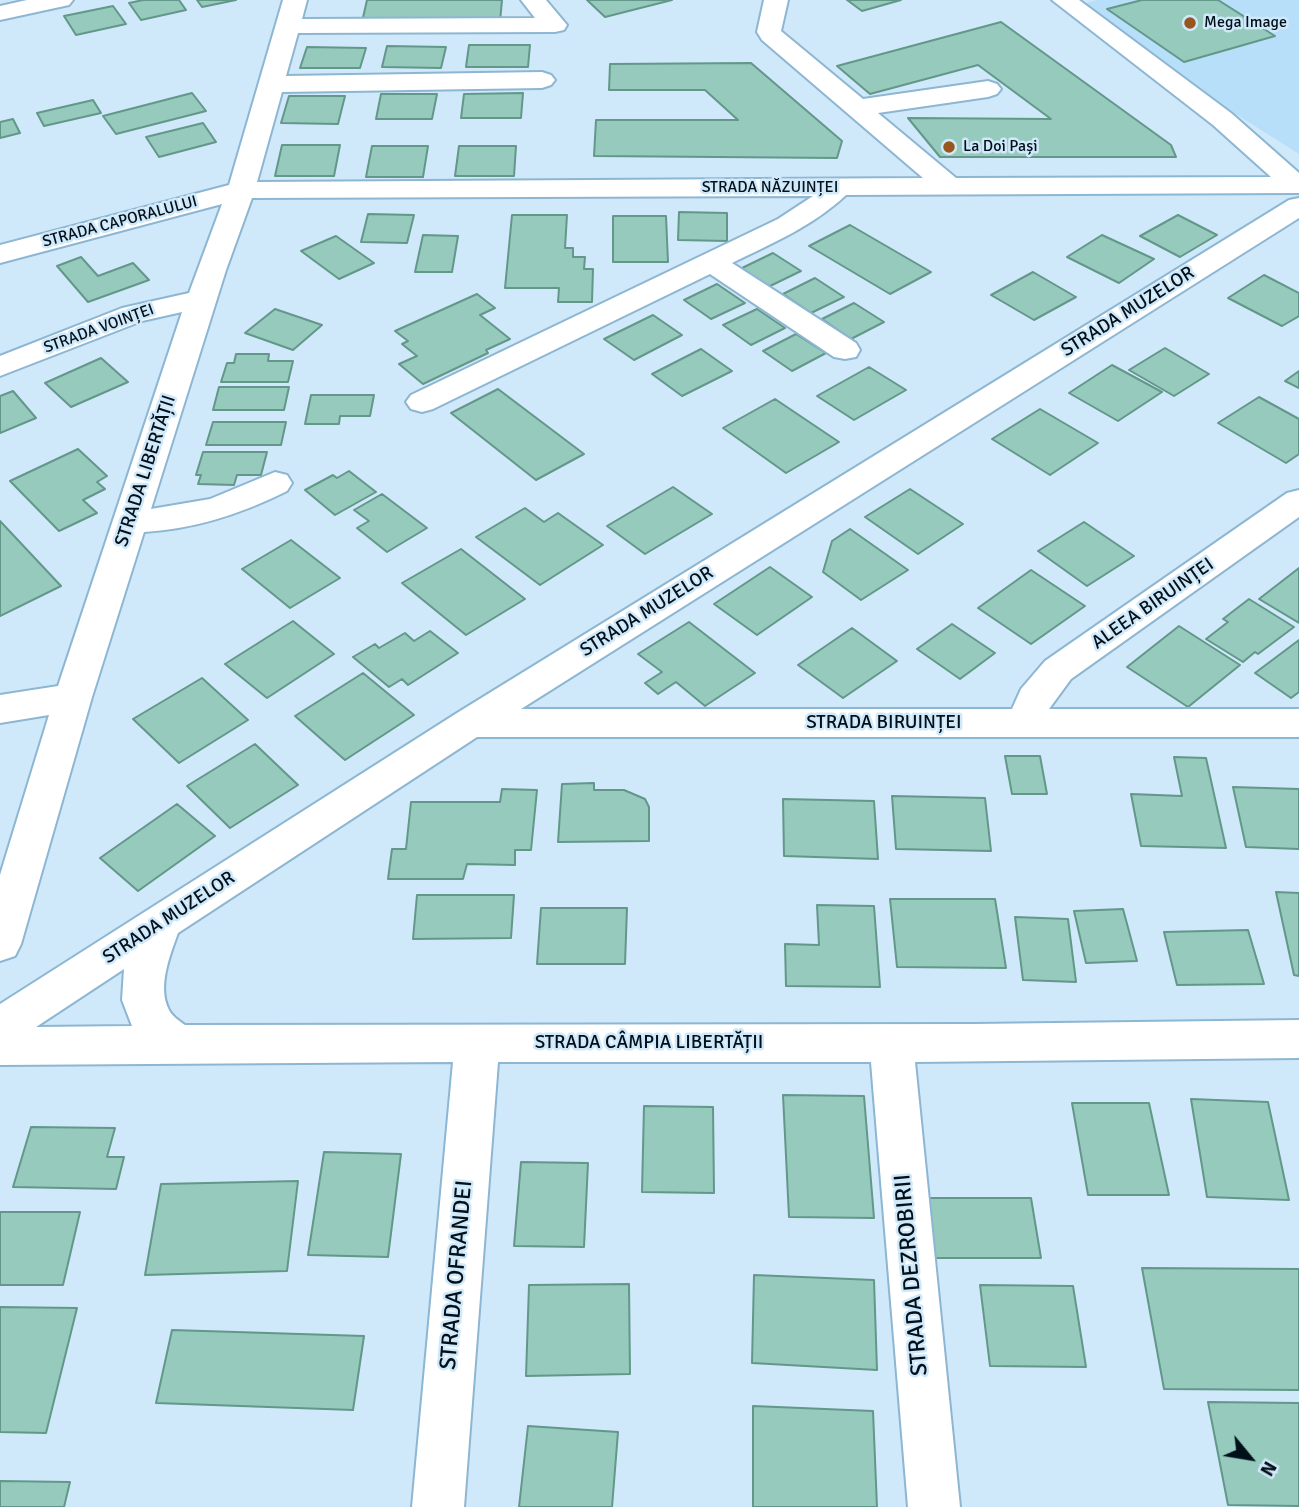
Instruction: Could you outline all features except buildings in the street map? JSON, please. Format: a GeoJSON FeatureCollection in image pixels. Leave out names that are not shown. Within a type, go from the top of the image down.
{"type":"FeatureCollection","features":[{"type":"Feature","properties":{"kind":"street"},"geometry":{"type":"LineString","coordinates":[[335,26],[341,0]]}},
{"type":"Feature","properties":{"kind":"street"},"geometry":{"type":"LineString","coordinates":[[288,22],[335,26],[555,25],[533,0]]}},
{"type":"Feature","properties":{"kind":"street"},"geometry":{"type":"LineString","coordinates":[[776,0],[769,32],[771,35],[950,187]]}},
{"type":"Feature","properties":{"kind":"street"},"geometry":{"type":"LineString","coordinates":[[0,13],[53,1]]}},
{"type":"Feature","properties":{"kind":"street"},"geometry":{"type":"LineString","coordinates":[[1076,2],[1222,119],[1298,192]]}},
{"type":"Feature","properties":{"kind":"street"},"geometry":{"type":"LineString","coordinates":[[288,22],[529,39]]}},
{"type":"Feature","properties":{"kind":"street","name":"STRADA LIBERTĂȚII"},"geometry":{"type":"LineString","coordinates":[[0,944],[73,697],[201,299],[241,190],[288,22]]}},
{"type":"Feature","properties":{"kind":"street"},"geometry":{"type":"LineString","coordinates":[[271,84],[542,80]]}},
{"type":"Feature","properties":{"kind":"street"},"geometry":{"type":"LineString","coordinates":[[857,108],[988,89]]}},
{"type":"Feature","properties":{"kind":"street"},"geometry":{"type":"LineString","coordinates":[[422,402],[788,225],[816,208],[839,187]]}},
{"type":"Feature","properties":{"kind":"street","name":"STRADA NĂZUINȚEI"},"geometry":{"type":"LineString","coordinates":[[241,190],[950,187],[1298,192]]}},
{"type":"Feature","properties":{"kind":"street","name":"STRADA CAPORALULUI"},"geometry":{"type":"LineString","coordinates":[[0,254],[241,190]]}},
{"type":"Feature","properties":{"kind":"street","name":"STRADA MUZELOR"},"geometry":{"type":"LineString","coordinates":[[0,1027],[1298,192]]}},
{"type":"Feature","properties":{"kind":"street"},"geometry":{"type":"LineString","coordinates":[[711,262],[845,350]]}},
{"type":"Feature","properties":{"kind":"street","name":"STRADA VOINȚEI"},"geometry":{"type":"LineString","coordinates":[[0,367],[133,314],[201,299]]}},
{"type":"Feature","properties":{"kind":"street"},"geometry":{"type":"LineString","coordinates":[[130,521],[194,516],[244,500],[275,484]]}},
{"type":"Feature","properties":{"kind":"street","name":"ALEEA BIRUINȚEI"},"geometry":{"type":"LineString","coordinates":[[1026,723],[1034,699],[1058,670],[1299,501]]}},
{"type":"Feature","properties":{"kind":"street"},"geometry":{"type":"LineString","coordinates":[[0,709],[73,697]]}},
{"type":"Feature","properties":{"kind":"street","name":"STRADA BIRUINȚEI"},"geometry":{"type":"LineString","coordinates":[[470,723],[1299,723]]}},
{"type":"Feature","properties":{"kind":"street"},"geometry":{"type":"LineString","coordinates":[[161,924],[148,957],[143,981],[145,1005],[154,1024],[174,1043]]}},
{"type":"Feature","properties":{"kind":"street","name":"STRADA CÂMPIA LIBERTĂȚII"},"geometry":{"type":"LineString","coordinates":[[0,1046],[477,1042],[1297,1046]]}},
{"type":"Feature","properties":{"kind":"street","name":"STRADA OFRANDEI"},"geometry":{"type":"LineString","coordinates":[[438,1507],[477,1042]]}},
{"type":"Feature","properties":{"kind":"street","name":"STRADA DEZROBIRII"},"geometry":{"type":"LineString","coordinates":[[891,1043],[934,1507]]}},
{"type":"Feature","properties":{"kind":"shaded area"},"geometry":{"type":"Polygon","coordinates":[[[1097,0],[1299,0],[1299,154],[1068,8],[1097,0]]]}},
{"type":"Feature","properties":{"kind":"place","name":"Mega Image"},"geometry":{"type":"Point","coordinates":[1190,23]}},
{"type":"Feature","properties":{"kind":"place","name":"La Doi Pași"},"geometry":{"type":"Point","coordinates":[949,147]}}]}
